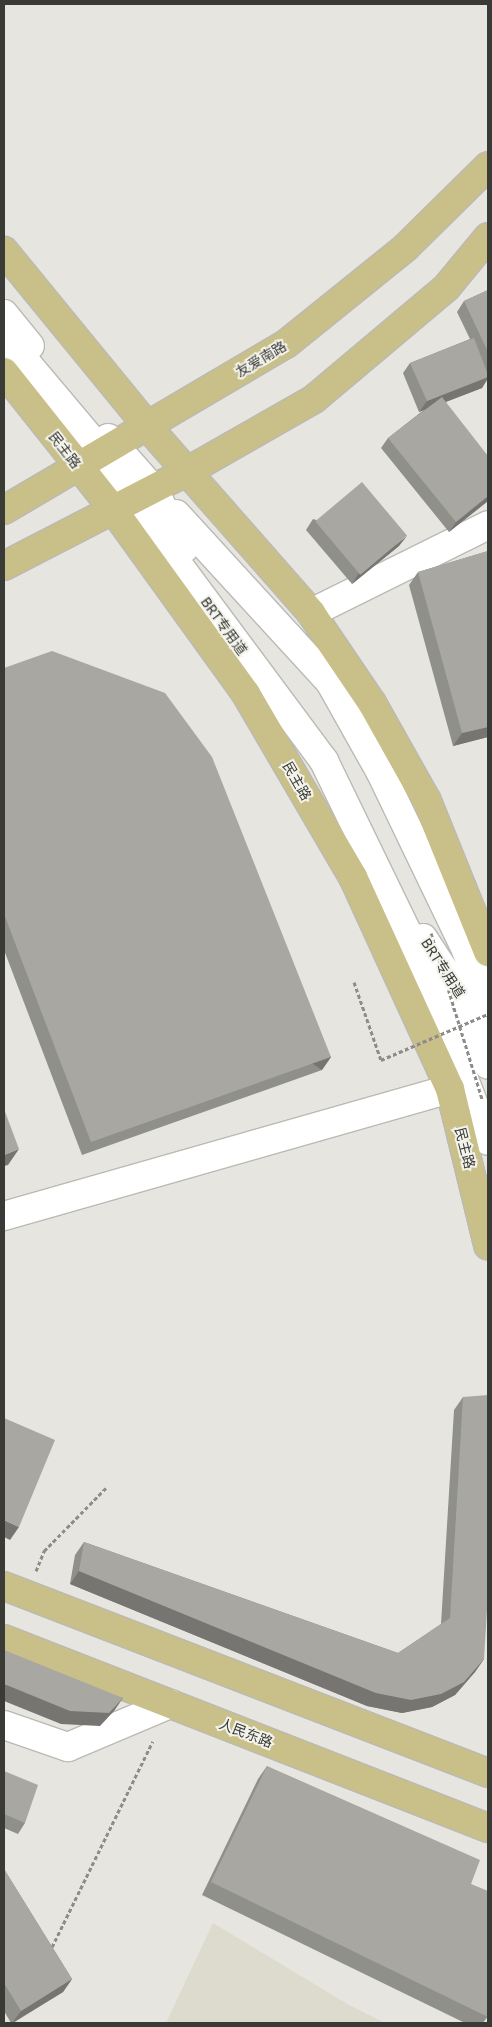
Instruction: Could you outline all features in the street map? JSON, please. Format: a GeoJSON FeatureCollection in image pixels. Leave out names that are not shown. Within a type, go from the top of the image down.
{"type":"FeatureCollection","features":[{"type":"Feature","properties":{"kind":"main road","name":"友爱南路"},"geometry":{"type":"LineString","coordinates":[[4,510],[77,465],[286,344],[406,247],[488,166]]}},
{"type":"Feature","properties":{"kind":"main road"},"geometry":{"type":"LineString","coordinates":[[4,566],[188,472],[314,399],[446,288],[488,237]]}},
{"type":"Feature","properties":{"kind":"main road"},"geometry":{"type":"LineString","coordinates":[[4,250],[147,426],[311,613],[372,703],[427,801],[488,952]]}},
{"type":"Feature","properties":{"kind":"main road","name":"民主路"},"geometry":{"type":"LineString","coordinates":[[4,372],[77,465],[132,500],[344,861],[450,1089],[488,1245]]}},
{"type":"Feature","properties":{"kind":"main road"},"geometry":{"type":"LineString","coordinates":[[15,1590],[488,1774]]}},
{"type":"Feature","properties":{"kind":"main road","name":"人民东路"},"geometry":{"type":"LineString","coordinates":[[4,1639],[487,1825]]}},
{"type":"Feature","properties":{"kind":"lane","name":"BRT专用道"},"geometry":{"type":"LineString","coordinates":[[4,314],[108,448],[132,500],[324,761],[421,936],[488,1065]]}},
{"type":"Feature","properties":{"kind":"lane","name":"BRT专用道"},"geometry":{"type":"LineString","coordinates":[[4,336],[108,448]]}},
{"type":"Feature","properties":{"kind":"lane","name":"BRT专用道"},"geometry":{"type":"LineString","coordinates":[[132,500],[330,682],[380,770],[449,914],[488,1012]]}},
{"type":"Feature","properties":{"kind":"lane","name":"BRT专用道"},"geometry":{"type":"LineString","coordinates":[[132,500],[177,539],[284,676],[401,876],[422,936],[488,1037]]}},
{"type":"Feature","properties":{"kind":"lane"},"geometry":{"type":"LineString","coordinates":[[311,613],[488,525]]}},
{"type":"Feature","properties":{"kind":"lane","name":"BRT专用道"},"geometry":{"type":"LineString","coordinates":[[421,936],[488,1141]]}},
{"type":"Feature","properties":{"kind":"lane"},"geometry":{"type":"LineString","coordinates":[[4,1216],[450,1089]]}},
{"type":"Feature","properties":{"kind":"lane"},"geometry":{"type":"LineString","coordinates":[[4,1725],[68,1746],[170,1704]]}},
{"type":"Feature","properties":{"kind":"path"},"geometry":{"type":"LineString","coordinates":[[421,936],[460,1026],[482,1099]]}},
{"type":"Feature","properties":{"kind":"path"},"geometry":{"type":"LineString","coordinates":[[354,982],[381,1060],[488,1012]]}},
{"type":"Feature","properties":{"kind":"path"},"geometry":{"type":"LineString","coordinates":[[15,1590],[44,1551],[107,1487]]}},
{"type":"Feature","properties":{"kind":"path"},"geometry":{"type":"LineString","coordinates":[[52,1948],[170,1704]]}},
{"type":"Feature","properties":{"kind":"shaded area"},"geometry":{"type":"Polygon","coordinates":[[[213,1923],[349,2005],[385,2023],[166,2023],[213,1923]]]}},
{"type":"Feature","properties":{"kind":"building"},"geometry":{"type":"Polygon","coordinates":[[[488,290],[488,352],[464,301],[488,290]]]}},
{"type":"Feature","properties":{"kind":"building"},"geometry":{"type":"Polygon","coordinates":[[[474,338],[488,377],[427,401],[410,363],[474,338]]]}},
{"type":"Feature","properties":{"kind":"building"},"geometry":{"type":"Polygon","coordinates":[[[442,397],[488,456],[488,496],[456,522],[388,438],[442,397]]]}},
{"type":"Feature","properties":{"kind":"building"},"geometry":{"type":"Polygon","coordinates":[[[362,482],[407,536],[360,575],[315,521],[362,482]]]}},
{"type":"Feature","properties":{"kind":"building"},"geometry":{"type":"Polygon","coordinates":[[[488,551],[488,727],[462,733],[418,572],[488,551]]]}},
{"type":"Feature","properties":{"kind":"building"},"geometry":{"type":"Polygon","coordinates":[[[52,651],[165,693],[212,757],[331,1057],[91,1142],[4,914],[4,668],[52,651]]]}},
{"type":"Feature","properties":{"kind":"building"},"geometry":{"type":"Polygon","coordinates":[[[4,1109],[19,1149],[4,1155],[4,1109]]]}},
{"type":"Feature","properties":{"kind":"building"},"geometry":{"type":"Polygon","coordinates":[[[488,1395],[488,1593],[484,1659],[464,1682],[441,1694],[411,1700],[376,1693],[79,1571],[84,1542],[398,1653],[450,1618],[463,1397],[488,1395]]]}},
{"type":"Feature","properties":{"kind":"building"},"geometry":{"type":"Polygon","coordinates":[[[4,1418],[55,1440],[19,1527],[4,1520],[4,1418]]]}},
{"type":"Feature","properties":{"kind":"building"},"geometry":{"type":"Polygon","coordinates":[[[4,1650],[123,1698],[109,1713],[70,1711],[4,1684],[4,1650]]]}},
{"type":"Feature","properties":{"kind":"building"},"geometry":{"type":"Polygon","coordinates":[[[267,1766],[480,1860],[471,1884],[488,1891],[488,2017],[211,1882],[267,1766]]]}},
{"type":"Feature","properties":{"kind":"building"},"geometry":{"type":"Polygon","coordinates":[[[4,1771],[38,1785],[25,1823],[4,1814],[4,1771]]]}},
{"type":"Feature","properties":{"kind":"building"},"geometry":{"type":"Polygon","coordinates":[[[4,1869],[72,1979],[21,2011],[4,1983],[4,1869]]]}}]}
